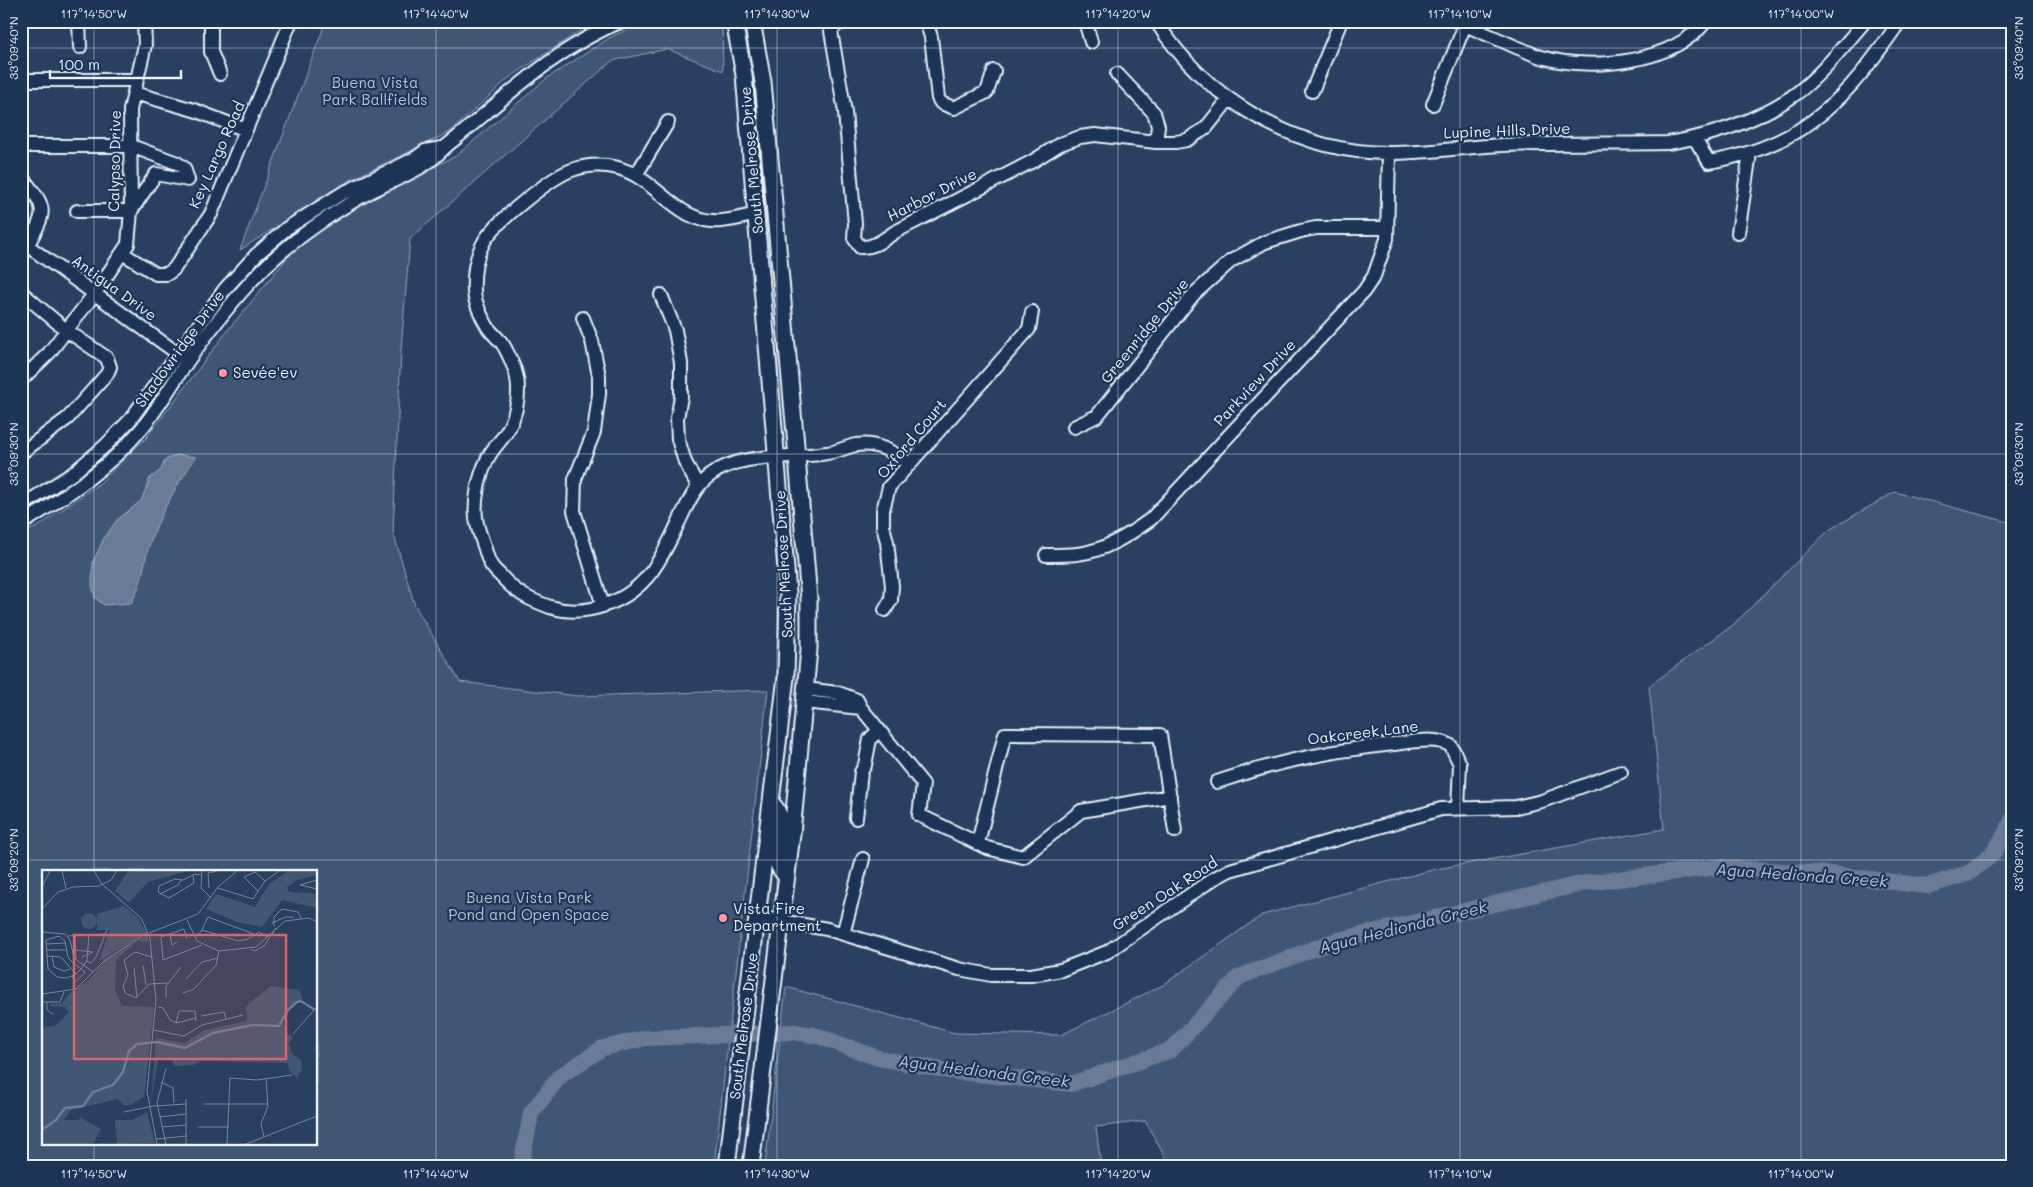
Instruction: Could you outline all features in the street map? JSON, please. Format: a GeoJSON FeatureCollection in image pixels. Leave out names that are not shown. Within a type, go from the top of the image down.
{"type":"FeatureCollection","features":[{"type":"Feature","properties":{"kind":"main road","name":"South Melrose Drive"},"geometry":{"type":"LineString","coordinates":[[727,1166],[786,677],[789,636],[788,593],[744,75],[734,21]]}},
{"type":"Feature","properties":{"kind":"main road","name":"South Melrose Drive"},"geometry":{"type":"LineString","coordinates":[[752,21],[763,82],[809,600],[809,649],[805,696],[782,920],[752,1166]]}},
{"type":"Feature","properties":{"kind":"main road"},"geometry":{"type":"LineString","coordinates":[[771,803],[779,812],[778,863],[786,877]]}},
{"type":"Feature","properties":{"kind":"street"},"geometry":{"type":"LineString","coordinates":[[79,21],[80,46]]}},
{"type":"Feature","properties":{"kind":"street","name":"Calypso Drive"},"geometry":{"type":"LineString","coordinates":[[23,375],[49,352],[95,293],[128,244],[131,211],[130,110],[145,45],[144,21]]}},
{"type":"Feature","properties":{"kind":"street"},"geometry":{"type":"LineString","coordinates":[[211,21],[211,52],[220,74]]}},
{"type":"Feature","properties":{"kind":"street","name":"Key Largo Road"},"geometry":{"type":"LineString","coordinates":[[122,254],[156,274],[167,274],[174,269],[212,214],[292,21]]}},
{"type":"Feature","properties":{"kind":"street","name":"Shadowridge Drive"},"geometry":{"type":"LineString","coordinates":[[21,524],[81,485],[116,456],[150,418],[188,361],[236,299],[266,265],[296,240],[324,221],[372,191],[432,160],[442,148],[543,65],[602,29],[622,21]]}},
{"type":"Feature","properties":{"kind":"street","name":"Harbor Drive"},"geometry":{"type":"LineString","coordinates":[[846,21],[836,25],[831,31],[834,60],[845,112],[855,224],[854,238],[860,247],[876,244],[895,232],[1033,161],[1060,144],[1080,136],[1095,135],[1156,142],[1187,140],[1206,128],[1229,99]]}},
{"type":"Feature","properties":{"kind":"street"},"geometry":{"type":"LineString","coordinates":[[926,21],[938,98],[941,103],[954,108],[987,92],[994,70]]}},
{"type":"Feature","properties":{"kind":"street"},"geometry":{"type":"LineString","coordinates":[[1085,21],[1091,42]]}},
{"type":"Feature","properties":{"kind":"street"},"geometry":{"type":"LineString","coordinates":[[1312,91],[1341,21]]}},
{"type":"Feature","properties":{"kind":"street"},"geometry":{"type":"LineString","coordinates":[[1433,104],[1460,23],[1544,58],[1608,64],[1642,58],[1674,46],[1699,30],[1706,21]]}},
{"type":"Feature","properties":{"kind":"street"},"geometry":{"type":"LineString","coordinates":[[1694,139],[1709,162],[1735,158],[1788,137],[1827,111],[1846,93],[1900,21]]}},
{"type":"Feature","properties":{"kind":"street","name":"Lupine Hills Drive"},"geometry":{"type":"LineString","coordinates":[[1159,22],[1184,59],[1216,89],[1257,116],[1311,141],[1357,151],[1390,153],[1502,145],[1668,143],[1694,139],[1752,119],[1791,97],[1827,64],[1861,23]]}},
{"type":"Feature","properties":{"kind":"street"},"geometry":{"type":"LineString","coordinates":[[1117,74],[1154,113],[1158,126],[1156,142]]}},
{"type":"Feature","properties":{"kind":"street"},"geometry":{"type":"LineString","coordinates":[[21,80],[136,80]]}},
{"type":"Feature","properties":{"kind":"street"},"geometry":{"type":"LineString","coordinates":[[134,93],[194,110],[246,130]]}},
{"type":"Feature","properties":{"kind":"street"},"geometry":{"type":"LineString","coordinates":[[636,175],[668,122]]}},
{"type":"Feature","properties":{"kind":"street"},"geometry":{"type":"LineString","coordinates":[[21,146],[131,146],[176,163],[184,168],[188,180],[156,174],[131,211],[77,211]]}},
{"type":"Feature","properties":{"kind":"street","name":"Shadowridge Drive"},"geometry":{"type":"LineString","coordinates":[[21,506],[72,474],[106,445],[130,420],[225,289],[256,255],[287,228],[342,194],[414,159],[425,151],[442,148]]}},
{"type":"Feature","properties":{"kind":"street","name":"Parkview Drive"},"geometry":{"type":"LineString","coordinates":[[1046,555],[1079,554],[1103,548],[1127,536],[1151,519],[1364,291],[1382,259],[1387,239],[1390,153]]}},
{"type":"Feature","properties":{"kind":"street"},"geometry":{"type":"LineString","coordinates":[[1738,233],[1750,153]]}},
{"type":"Feature","properties":{"kind":"street"},"geometry":{"type":"LineString","coordinates":[[756,214],[720,222],[707,220],[687,214],[674,207],[649,183],[628,171],[608,166],[588,166],[570,171],[552,181],[504,219],[486,238],[476,262],[474,294],[486,325],[503,344],[515,369],[519,387],[515,409],[505,435],[494,448],[486,462],[477,494],[476,518],[490,564],[513,590],[528,599],[556,609],[594,609],[618,600],[642,585],[658,562],[691,495],[711,474],[720,469],[741,462],[827,453],[857,445],[881,447],[900,456],[909,466]]}},
{"type":"Feature","properties":{"kind":"street"},"geometry":{"type":"LineString","coordinates":[[21,176],[40,200],[42,218],[24,243]]}},
{"type":"Feature","properties":{"kind":"street","name":"Greenridge Drive"},"geometry":{"type":"LineString","coordinates":[[1074,428],[1097,416],[1194,294],[1231,261],[1265,242],[1301,231],[1316,228],[1387,228]]}},
{"type":"Feature","properties":{"kind":"street","name":"Antigua Drive"},"geometry":{"type":"LineString","coordinates":[[24,243],[188,361]]}},
{"type":"Feature","properties":{"kind":"street"},"geometry":{"type":"LineString","coordinates":[[21,292],[66,330],[107,358],[110,367],[107,374],[68,418],[21,453]]}},
{"type":"Feature","properties":{"kind":"street"},"geometry":{"type":"LineString","coordinates":[[661,295],[674,330],[681,363],[681,397],[677,418],[678,439],[685,462],[698,486]]}},
{"type":"Feature","properties":{"kind":"street","name":"Oxford Court"},"geometry":{"type":"LineString","coordinates":[[886,610],[891,600],[892,586],[887,542],[883,526],[883,510],[889,487],[1029,329],[1032,312]]}},
{"type":"Feature","properties":{"kind":"street"},"geometry":{"type":"LineString","coordinates":[[583,318],[592,341],[599,376],[599,394],[594,432],[575,479],[574,511],[603,606]]}},
{"type":"Feature","properties":{"kind":"street"},"geometry":{"type":"LineString","coordinates":[[805,696],[861,708],[922,784],[919,815],[987,848],[1023,857],[1081,811],[1170,796]]}},
{"type":"Feature","properties":{"kind":"street"},"geometry":{"type":"LineString","coordinates":[[856,818],[861,772],[870,739],[879,730]]}},
{"type":"Feature","properties":{"kind":"street"},"geometry":{"type":"LineString","coordinates":[[978,843],[1005,734],[1160,735],[1175,831]]}},
{"type":"Feature","properties":{"kind":"street","name":"Oakcreek Lane"},"geometry":{"type":"LineString","coordinates":[[1217,782],[1292,759],[1350,748],[1410,742],[1439,742],[1451,746],[1460,764],[1458,808]]}},
{"type":"Feature","properties":{"kind":"street","name":"Green Oak Road"},"geometry":{"type":"LineString","coordinates":[[757,917],[827,929],[959,969],[990,975],[1031,975],[1061,970],[1107,952],[1213,879],[1230,870],[1441,809],[1516,807],[1542,801],[1621,772]]}},
{"type":"Feature","properties":{"kind":"street"},"geometry":{"type":"LineString","coordinates":[[843,934],[863,858]]}},
{"type":"Feature","properties":{"kind":"green space","name":"Buena Vista Park Ballfields"},"geometry":{"type":"Polygon","coordinates":[[[326,21],[602,21],[584,28],[509,78],[450,132],[350,180],[240,250],[326,21]]]}},
{"type":"Feature","properties":{"kind":"green space","name":"Buena Vista Park Pond and Open Space"},"geometry":{"type":"Polygon","coordinates":[[[645,21],[722,21],[723,71],[667,49],[612,61],[410,239],[401,349],[393,532],[415,606],[460,682],[578,696],[768,690],[714,1166],[21,1166],[21,534],[39,526],[100,483],[147,437],[228,330],[316,223],[456,156],[547,78],[611,37],[645,21]]]}},
{"type":"Feature","properties":{"kind":"green space"},"geometry":{"type":"Polygon","coordinates":[[[1895,492],[2012,523],[2012,820],[2007,831],[2012,840],[2012,1166],[1170,1166],[1145,1121],[1096,1127],[1101,1166],[765,1166],[786,987],[955,1033],[1061,1035],[1163,985],[1262,915],[1436,869],[1664,829],[1649,686],[1733,625],[1829,530],[1895,492]]]}},
{"type":"Feature","properties":{"kind":"shaded area"},"geometry":{"type":"Polygon","coordinates":[[[177,455],[196,457],[171,497],[155,529],[135,595],[131,603],[104,605],[95,598],[92,585],[93,562],[104,538],[117,520],[141,501],[150,478],[161,470],[165,460],[177,455]]]}},
{"type":"Feature","properties":{"kind":"waterway","name":"Agua Hedionda Creek"},"geometry":{"type":"LineString","coordinates":[[521,1166],[531,1113],[560,1076],[603,1048],[646,1038],[795,1032],[818,1036],[878,1058],[949,1071],[1071,1084],[1171,1050],[1239,977],[1334,941],[1585,883],[1718,867],[1829,874],[1927,886],[1969,873],[1992,855],[2012,820]]}},
{"type":"Feature","properties":{"kind":"place","name":"Sevée'ev"},"geometry":{"type":"Point","coordinates":[223,373]}},
{"type":"Feature","properties":{"kind":"place","name":"Vista Fire Department"},"geometry":{"type":"Point","coordinates":[723,918]}}]}
